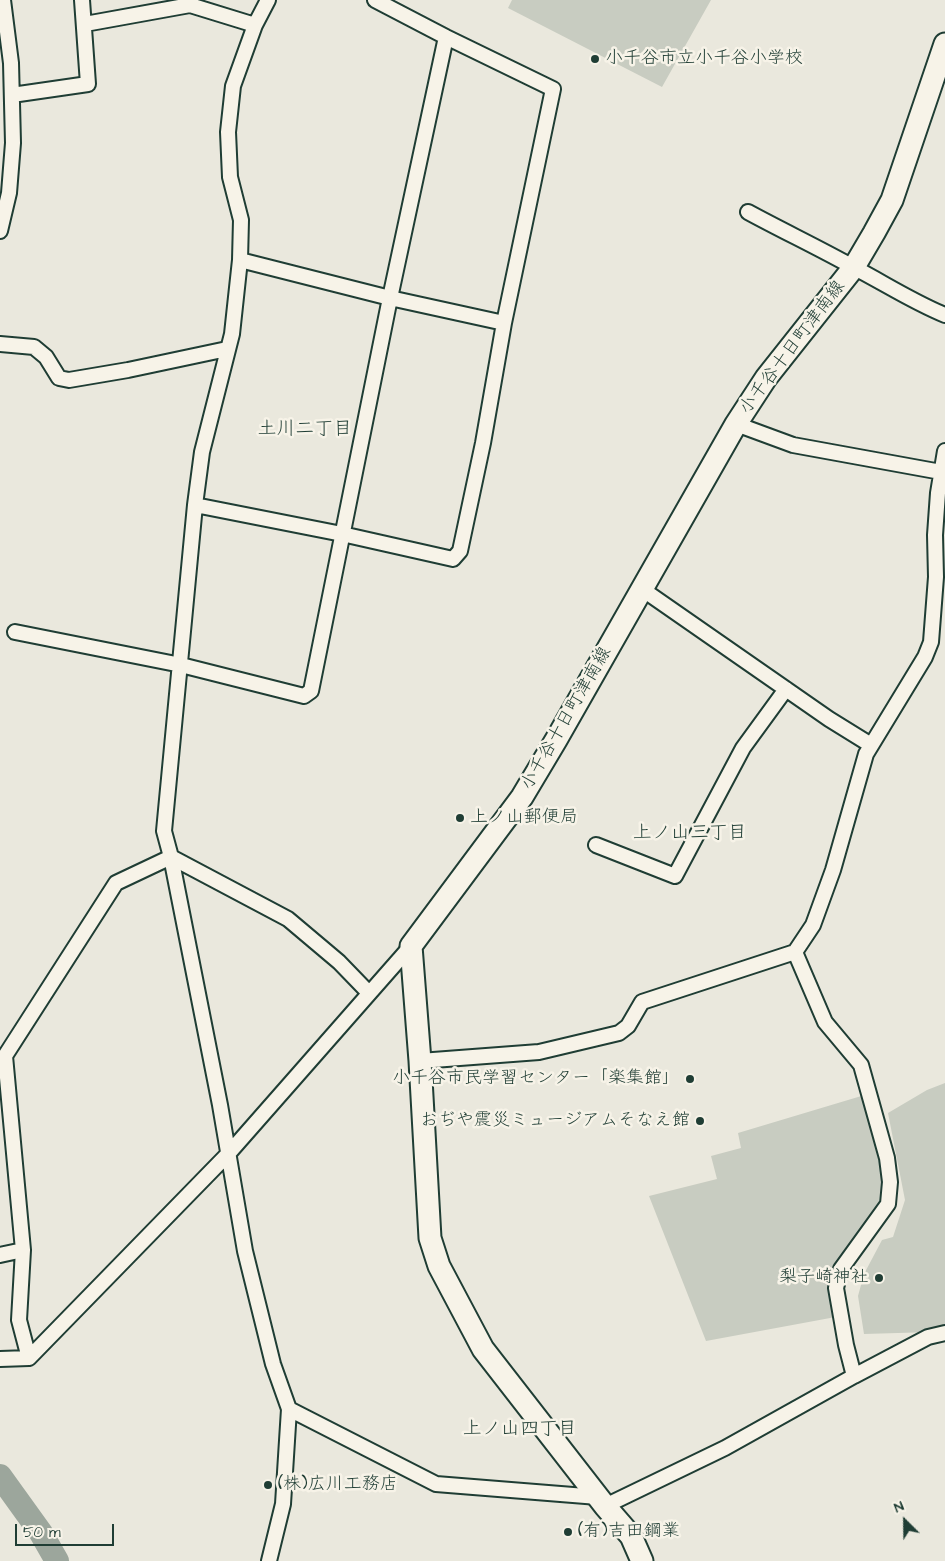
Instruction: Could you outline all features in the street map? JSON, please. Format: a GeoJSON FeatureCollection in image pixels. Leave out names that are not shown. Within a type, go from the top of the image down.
{"type":"FeatureCollection","features":[{"type":"Feature","properties":{"kind":"main road","name":"小千谷十日町津南線"},"geometry":{"type":"LineString","coordinates":[[411,946],[522,797],[736,424],[766,378],[854,267],[892,200],[945,44]]}},
{"type":"Feature","properties":{"kind":"main road"},"geometry":{"type":"LineString","coordinates":[[411,946],[420,1061],[430,1238],[439,1266],[483,1349],[601,1501],[632,1536],[642,1561]]}},
{"type":"Feature","properties":{"kind":"street"},"geometry":{"type":"LineString","coordinates":[[0,231],[9,193],[13,143],[11,63],[2,0]]}},
{"type":"Feature","properties":{"kind":"street"},"geometry":{"type":"LineString","coordinates":[[12,95],[88,84],[82,0]]}},
{"type":"Feature","properties":{"kind":"street"},"geometry":{"type":"LineString","coordinates":[[268,0],[255,25],[233,86],[228,132],[230,177],[241,220],[240,260],[232,334],[202,452],[195,505],[164,831],[171,857],[229,1153],[245,1251],[273,1364],[289,1409],[283,1504],[268,1561]]}},
{"type":"Feature","properties":{"kind":"street"},"geometry":{"type":"LineString","coordinates":[[195,505],[342,534],[453,559],[460,550],[483,443],[504,323],[553,90],[375,0]]}},
{"type":"Feature","properties":{"kind":"street"},"geometry":{"type":"LineString","coordinates":[[85,24],[190,4],[255,25]]}},
{"type":"Feature","properties":{"kind":"street"},"geometry":{"type":"LineString","coordinates":[[14,632],[181,665],[304,696],[311,691],[390,298],[446,37]]}},
{"type":"Feature","properties":{"kind":"street"},"geometry":{"type":"LineString","coordinates":[[748,212],[854,267],[884,286],[945,315]]}},
{"type":"Feature","properties":{"kind":"street"},"geometry":{"type":"LineString","coordinates":[[240,260],[390,298],[504,323]]}},
{"type":"Feature","properties":{"kind":"street"},"geometry":{"type":"LineString","coordinates":[[0,344],[34,347],[46,358],[59,378],[69,380],[128,370],[227,349]]}},
{"type":"Feature","properties":{"kind":"street"},"geometry":{"type":"LineString","coordinates":[[736,424],[793,445],[941,472]]}},
{"type":"Feature","properties":{"kind":"street"},"geometry":{"type":"LineString","coordinates":[[420,1061],[539,1052],[619,1033],[628,1026],[642,1002],[795,952],[813,925],[833,870],[866,754],[926,657],[931,642],[936,577],[935,534],[941,472],[945,452]]}},
{"type":"Feature","properties":{"kind":"street"},"geometry":{"type":"LineString","coordinates":[[642,589],[829,719],[871,745]]}},
{"type":"Feature","properties":{"kind":"street"},"geometry":{"type":"LineString","coordinates":[[596,845],[675,876],[743,748],[786,689]]}},
{"type":"Feature","properties":{"kind":"street"},"geometry":{"type":"LineString","coordinates":[[171,857],[288,919],[339,962],[369,993]]}},
{"type":"Feature","properties":{"kind":"street"},"geometry":{"type":"LineString","coordinates":[[29,1358],[19,1320],[23,1250],[5,1056],[116,883],[171,857]]}},
{"type":"Feature","properties":{"kind":"street"},"geometry":{"type":"LineString","coordinates":[[0,1359],[29,1358],[229,1153],[411,946]]}},
{"type":"Feature","properties":{"kind":"street"},"geometry":{"type":"LineString","coordinates":[[795,952],[825,1022],[861,1065],[886,1158],[890,1182],[888,1204],[841,1269],[836,1288],[846,1346],[854,1376]]}},
{"type":"Feature","properties":{"kind":"street"},"geometry":{"type":"LineString","coordinates":[[0,1255],[23,1250]]}},
{"type":"Feature","properties":{"kind":"street"},"geometry":{"type":"LineString","coordinates":[[289,1409],[436,1484],[601,1501],[726,1448],[928,1337],[945,1333]]}},
{"type":"Feature","properties":{"kind":"shaded area"},"geometry":{"type":"Polygon","coordinates":[[[512,0],[711,0],[662,87],[508,8],[512,0]]]}},
{"type":"Feature","properties":{"kind":"shaded area"},"geometry":{"type":"Polygon","coordinates":[[[945,1083],[945,1329],[932,1332],[864,1334],[858,1296],[864,1274],[882,1240],[893,1237],[905,1200],[888,1113],[927,1090],[945,1083]]]}},
{"type":"Feature","properties":{"kind":"shaded area"},"geometry":{"type":"Polygon","coordinates":[[[868,1094],[889,1190],[836,1288],[841,1316],[706,1341],[649,1196],[717,1179],[711,1156],[741,1148],[738,1133],[868,1094]]]}},
{"type":"Feature","properties":{"kind":"waterway"},"geometry":{"type":"LineString","coordinates":[[0,1476],[41,1533],[57,1561]]}},
{"type":"Feature","properties":{"kind":"place","name":"小千谷市立小千谷小学校"},"geometry":{"type":"Point","coordinates":[595,59]}},
{"type":"Feature","properties":{"kind":"place","name":"上ノ山郵便局"},"geometry":{"type":"Point","coordinates":[460,818]}},
{"type":"Feature","properties":{"kind":"place","name":"小千谷市民学習センター「楽集館」"},"geometry":{"type":"Point","coordinates":[690,1079]}},
{"type":"Feature","properties":{"kind":"place","name":"おぢや震災ミュージアムそなえ館"},"geometry":{"type":"Point","coordinates":[700,1121]}},
{"type":"Feature","properties":{"kind":"place","name":"梨子崎神社"},"geometry":{"type":"Point","coordinates":[879,1278]}},
{"type":"Feature","properties":{"kind":"place","name":"(株)広川工務店"},"geometry":{"type":"Point","coordinates":[268,1485]}},
{"type":"Feature","properties":{"kind":"place","name":"(有)吉田鋼業"},"geometry":{"type":"Point","coordinates":[568,1532]}},
{"type":"Feature","properties":{"kind":"district","name":"土川二丁目"},"geometry":{"type":"Point","coordinates":[305,430]}},
{"type":"Feature","properties":{"kind":"district","name":"上ノ山三丁目"},"geometry":{"type":"Point","coordinates":[690,834]}},
{"type":"Feature","properties":{"kind":"district","name":"上ノ山四丁目"},"geometry":{"type":"Point","coordinates":[520,1430]}}]}
